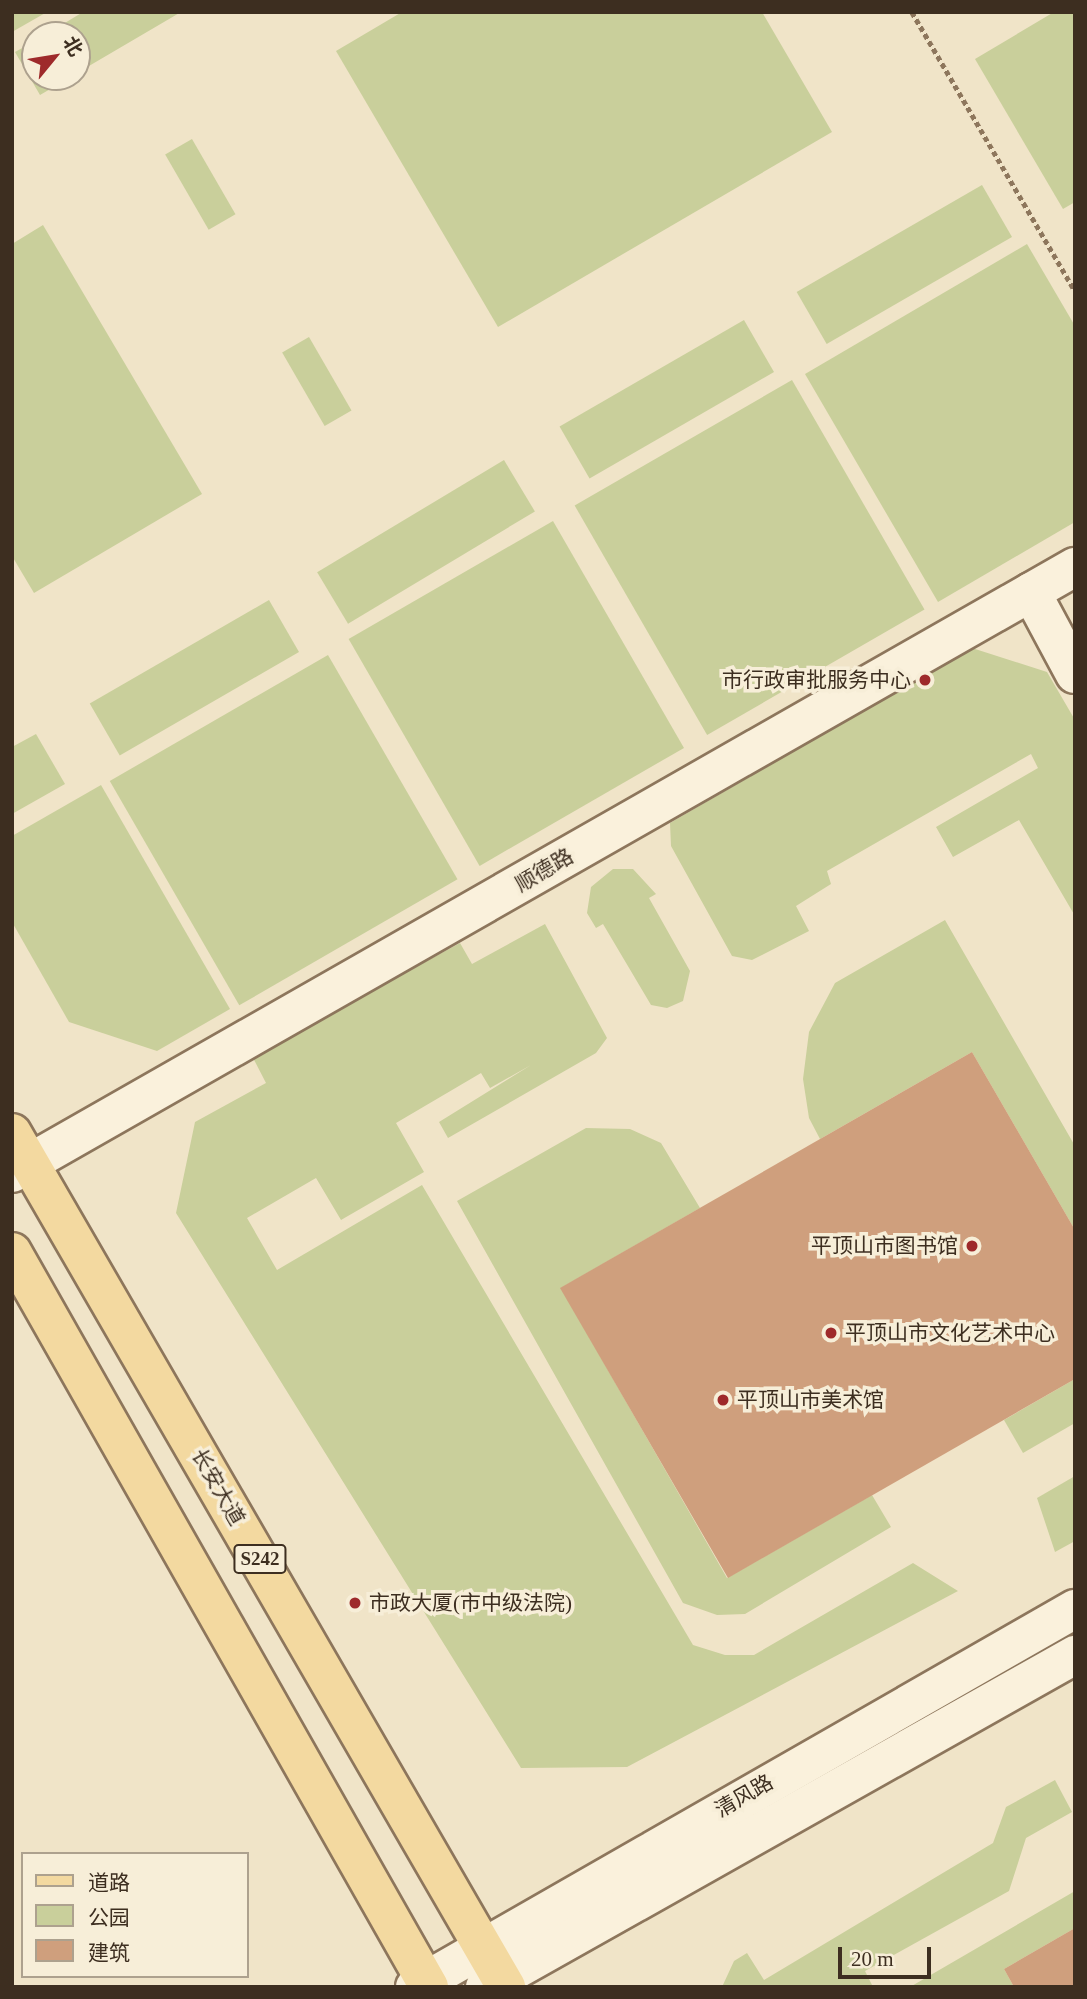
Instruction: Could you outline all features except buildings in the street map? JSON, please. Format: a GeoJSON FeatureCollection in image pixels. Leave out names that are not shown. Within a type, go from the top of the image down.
{"type":"FeatureCollection","features":[{"type":"Feature","properties":{"kind":"main road","name":"长安大道"},"geometry":{"type":"LineString","coordinates":[[18,1156],[483,1945],[497,1984]]}},
{"type":"Feature","properties":{"kind":"main road"},"geometry":{"type":"LineString","coordinates":[[12,1252],[423,1984]]}},
{"type":"Feature","properties":{"kind":"street","name":"顺德路"},"geometry":{"type":"LineString","coordinates":[[18,1156],[1075,566]]}},
{"type":"Feature","properties":{"kind":"street"},"geometry":{"type":"LineString","coordinates":[[1031,592],[1075,674]]}},
{"type":"Feature","properties":{"kind":"street","name":"清风路"},"geometry":{"type":"LineString","coordinates":[[423,1984],[483,1945],[1075,1609]]}},
{"type":"Feature","properties":{"kind":"street","name":"清风路"},"geometry":{"type":"LineString","coordinates":[[497,1984],[1075,1655]]}},
{"type":"Feature","properties":{"kind":"path"},"geometry":{"type":"LineString","coordinates":[[912,12],[1075,291]]}},
{"type":"Feature","properties":{"kind":"green space"},"geometry":{"type":"Polygon","coordinates":[[[12,12],[47,12],[31,21],[21,21],[21,27],[12,32],[12,12]]]}},
{"type":"Feature","properties":{"kind":"green space"},"geometry":{"type":"Polygon","coordinates":[[[83,12],[181,12],[91,65],[91,21],[68,21],[83,12]]]}},
{"type":"Feature","properties":{"kind":"green space"},"geometry":{"type":"Polygon","coordinates":[[[402,12],[762,12],[832,132],[498,327],[336,51],[402,12]]]}},
{"type":"Feature","properties":{"kind":"green space"},"geometry":{"type":"Polygon","coordinates":[[[1054,12],[1075,12],[1075,202],[1063,209],[975,59],[1054,12]]]}},
{"type":"Feature","properties":{"kind":"green space"},"geometry":{"type":"Polygon","coordinates":[[[21,49],[21,62],[15,52],[21,49]]]}},
{"type":"Feature","properties":{"kind":"green space"},"geometry":{"type":"Polygon","coordinates":[[[192,139],[236,214],[209,230],[165,154],[192,139]]]}},
{"type":"Feature","properties":{"kind":"green space"},"geometry":{"type":"Polygon","coordinates":[[[982,185],[1012,237],[827,344],[797,292],[982,185]]]}},
{"type":"Feature","properties":{"kind":"green space"},"geometry":{"type":"Polygon","coordinates":[[[43,225],[202,494],[34,593],[12,556],[12,244],[43,225]]]}},
{"type":"Feature","properties":{"kind":"green space"},"geometry":{"type":"Polygon","coordinates":[[[1027,244],[1075,326],[1075,522],[938,602],[805,374],[1027,244]]]}},
{"type":"Feature","properties":{"kind":"green space"},"geometry":{"type":"Polygon","coordinates":[[[744,320],[774,372],[590,478],[560,426],[744,320]]]}},
{"type":"Feature","properties":{"kind":"green space"},"geometry":{"type":"Polygon","coordinates":[[[309,337],[352,411],[325,426],[282,352],[309,337]]]}},
{"type":"Feature","properties":{"kind":"green space"},"geometry":{"type":"Polygon","coordinates":[[[792,380],[924,609],[707,735],[575,506],[792,380]]]}},
{"type":"Feature","properties":{"kind":"green space"},"geometry":{"type":"Polygon","coordinates":[[[504,460],[535,511],[348,624],[317,572],[504,460]]]}},
{"type":"Feature","properties":{"kind":"green space"},"geometry":{"type":"Polygon","coordinates":[[[553,521],[684,748],[480,866],[349,639],[553,521]]]}},
{"type":"Feature","properties":{"kind":"green space"},"geometry":{"type":"Polygon","coordinates":[[[269,600],[299,652],[120,755],[90,704],[269,600]]]}},
{"type":"Feature","properties":{"kind":"green space"},"geometry":{"type":"Polygon","coordinates":[[[972,648],[1047,672],[1075,720],[1075,916],[1019,820],[953,857],[936,827],[1038,768],[1031,754],[827,871],[831,884],[796,906],[809,931],[752,960],[732,956],[671,846],[670,823],[972,648]]]}},
{"type":"Feature","properties":{"kind":"green space"},"geometry":{"type":"Polygon","coordinates":[[[328,655],[458,879],[239,1005],[110,781],[328,655]]]}},
{"type":"Feature","properties":{"kind":"green space"},"geometry":{"type":"Polygon","coordinates":[[[36,734],[65,784],[12,814],[12,747],[36,734]]]}},
{"type":"Feature","properties":{"kind":"green space"},"geometry":{"type":"Polygon","coordinates":[[[101,785],[230,1009],[157,1051],[69,1022],[12,922],[12,836],[101,785]]]}},
{"type":"Feature","properties":{"kind":"green space"},"geometry":{"type":"Polygon","coordinates":[[[613,869],[633,869],[656,894],[649,898],[690,971],[683,1001],[667,1008],[651,1005],[603,924],[596,928],[587,913],[591,887],[613,869]]]}},
{"type":"Feature","properties":{"kind":"green space"},"geometry":{"type":"Polygon","coordinates":[[[945,920],[1075,1146],[1075,1230],[972,1052],[820,1139],[809,1118],[803,1079],[809,1032],[835,983],[945,920]]]}},
{"type":"Feature","properties":{"kind":"green space"},"geometry":{"type":"Polygon","coordinates":[[[545,924],[607,1038],[596,1053],[448,1138],[439,1122],[531,1065],[490,1088],[481,1073],[396,1123],[424,1172],[341,1220],[316,1178],[247,1218],[277,1270],[422,1185],[693,1645],[725,1655],[754,1655],[913,1563],[958,1591],[627,1767],[521,1768],[176,1213],[195,1122],[266,1083],[252,1056],[460,943],[472,964],[545,924]]]}},
{"type":"Feature","properties":{"kind":"green space"},"geometry":{"type":"Polygon","coordinates":[[[586,1128],[630,1129],[661,1143],[700,1208],[561,1288],[727,1578],[872,1495],[891,1527],[745,1614],[717,1615],[683,1603],[457,1201],[586,1128]]]}},
{"type":"Feature","properties":{"kind":"green space"},"geometry":{"type":"Polygon","coordinates":[[[1075,1379],[1075,1423],[1023,1453],[1004,1420],[1075,1379]]]}},
{"type":"Feature","properties":{"kind":"green space"},"geometry":{"type":"Polygon","coordinates":[[[1075,1476],[1075,1541],[1055,1552],[1037,1498],[1075,1476]]]}},
{"type":"Feature","properties":{"kind":"green space"},"geometry":{"type":"Polygon","coordinates":[[[1055,1780],[1072,1812],[1026,1838],[1009,1891],[865,1971],[873,1987],[722,1987],[734,1961],[747,1953],[764,1980],[993,1843],[1006,1807],[1055,1780]]]}},
{"type":"Feature","properties":{"kind":"green space"},"geometry":{"type":"Polygon","coordinates":[[[1075,1891],[1075,1928],[1004,1969],[1014,1987],[910,1987],[1075,1891]]]}},
{"type":"Feature","properties":{"kind":"place","name":"市行政审批服务中心"},"geometry":{"type":"Point","coordinates":[925,680]}},
{"type":"Feature","properties":{"kind":"place","name":"平顶山市图书馆"},"geometry":{"type":"Point","coordinates":[972,1246]}},
{"type":"Feature","properties":{"kind":"place","name":"平顶山市文化艺术中心"},"geometry":{"type":"Point","coordinates":[831,1333]}},
{"type":"Feature","properties":{"kind":"place","name":"平顶山市美术馆"},"geometry":{"type":"Point","coordinates":[723,1400]}},
{"type":"Feature","properties":{"kind":"place","name":"市政大厦(市中级法院)"},"geometry":{"type":"Point","coordinates":[355,1603]}}]}
